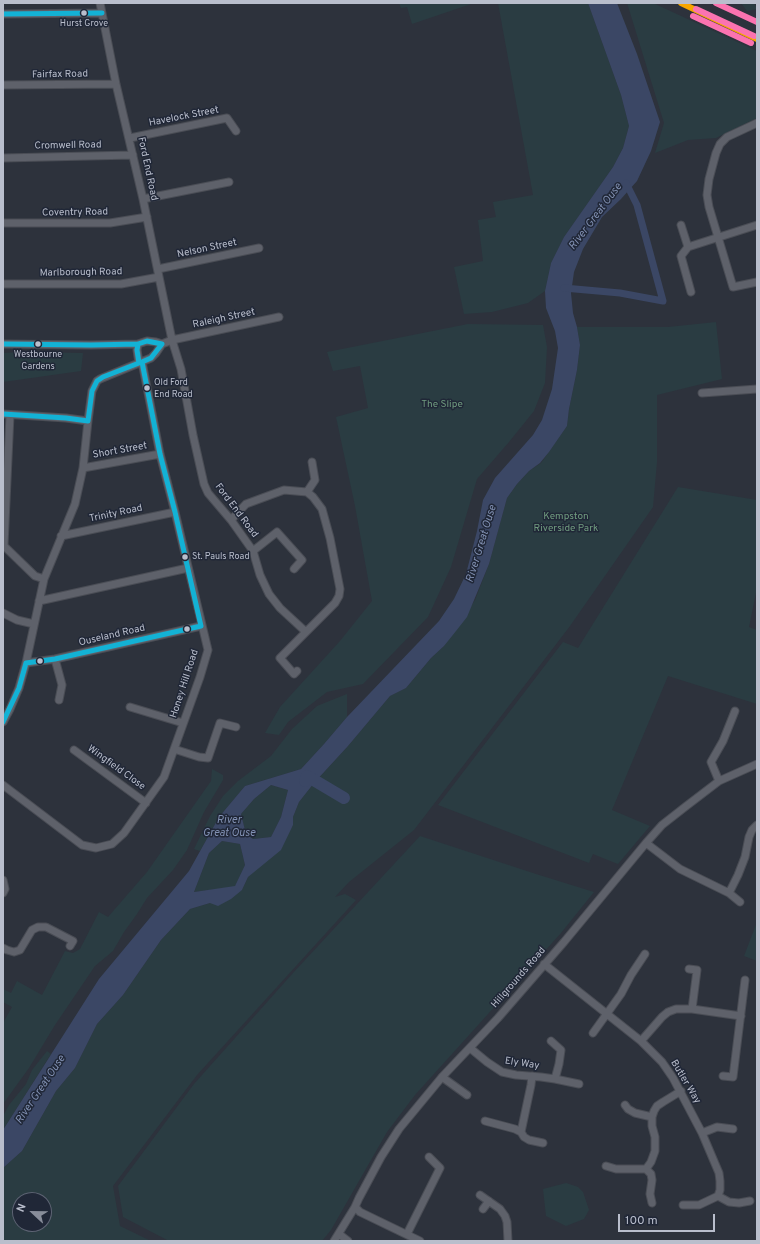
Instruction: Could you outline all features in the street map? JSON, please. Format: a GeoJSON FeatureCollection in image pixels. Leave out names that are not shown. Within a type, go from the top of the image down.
{"type":"FeatureCollection","features":[{"type":"Feature","properties":{"kind":"street","name":"Ford End Road"},"geometry":{"type":"LineString","coordinates":[[100,3],[116,84],[130,138],[172,340],[181,369],[204,484],[208,493],[231,520],[253,551],[260,575],[269,594],[280,608],[306,632]]}},
{"type":"Feature","properties":{"kind":"street"},"geometry":{"type":"LineString","coordinates":[[3,14],[102,13]]}},
{"type":"Feature","properties":{"kind":"street","name":"Fairfax Road"},"geometry":{"type":"LineString","coordinates":[[3,85],[116,84]]}},
{"type":"Feature","properties":{"kind":"street","name":"Havelock Street"},"geometry":{"type":"LineString","coordinates":[[130,138],[227,118],[236,131]]}},
{"type":"Feature","properties":{"kind":"street"},"geometry":{"type":"LineString","coordinates":[[757,124],[727,136],[720,144],[716,153],[707,195],[709,207],[734,287],[757,282]]}},
{"type":"Feature","properties":{"kind":"street","name":"Cromwell Road"},"geometry":{"type":"LineString","coordinates":[[3,158],[133,155]]}},
{"type":"Feature","properties":{"kind":"street"},"geometry":{"type":"LineString","coordinates":[[143,199],[229,182]]}},
{"type":"Feature","properties":{"kind":"street","name":"Coventry Road"},"geometry":{"type":"LineString","coordinates":[[3,223],[110,223],[146,217]]}},
{"type":"Feature","properties":{"kind":"street"},"geometry":{"type":"LineString","coordinates":[[681,225],[688,248]]}},
{"type":"Feature","properties":{"kind":"street"},"geometry":{"type":"LineString","coordinates":[[691,292],[681,256],[688,248],[757,225]]}},
{"type":"Feature","properties":{"kind":"street","name":"Nelson Street"},"geometry":{"type":"LineString","coordinates":[[158,269],[259,248]]}},
{"type":"Feature","properties":{"kind":"street","name":"Marlborough Road"},"geometry":{"type":"LineString","coordinates":[[3,284],[121,284],[159,277]]}},
{"type":"Feature","properties":{"kind":"street","name":"Raleigh Street"},"geometry":{"type":"LineString","coordinates":[[172,340],[279,317]]}},
{"type":"Feature","properties":{"kind":"street"},"geometry":{"type":"LineString","coordinates":[[3,722],[7,708],[18,688],[26,663],[44,579],[75,504],[83,468],[92,391],[97,381],[103,377],[151,358],[162,344],[172,340]]}},
{"type":"Feature","properties":{"kind":"street"},"geometry":{"type":"LineString","coordinates":[[3,344],[91,345],[138,344],[147,341],[162,344]]}},
{"type":"Feature","properties":{"kind":"street"},"geometry":{"type":"LineString","coordinates":[[138,344],[137,350],[140,362]]}},
{"type":"Feature","properties":{"kind":"street","name":"Honey Hill Road"},"geometry":{"type":"LineString","coordinates":[[3,785],[82,845],[96,848],[112,844],[124,833],[164,777],[200,677],[208,650],[160,454],[140,362]]}},
{"type":"Feature","properties":{"kind":"street"},"geometry":{"type":"LineString","coordinates":[[702,393],[757,389]]}},
{"type":"Feature","properties":{"kind":"street"},"geometry":{"type":"LineString","coordinates":[[44,579],[35,576],[4,545],[7,414],[88,421]]}},
{"type":"Feature","properties":{"kind":"street","name":"Short Street"},"geometry":{"type":"LineString","coordinates":[[83,468],[160,454]]}},
{"type":"Feature","properties":{"kind":"street"},"geometry":{"type":"LineString","coordinates":[[307,492],[315,480],[312,462]]}},
{"type":"Feature","properties":{"kind":"street"},"geometry":{"type":"LineString","coordinates":[[231,520],[246,504],[284,490],[307,492],[322,509],[330,538],[340,589],[339,596],[335,603],[280,658],[294,674],[297,671]]}},
{"type":"Feature","properties":{"kind":"street","name":"Trinity Road"},"geometry":{"type":"LineString","coordinates":[[61,536],[175,512]]}},
{"type":"Feature","properties":{"kind":"street"},"geometry":{"type":"LineString","coordinates":[[253,551],[277,532],[302,560],[294,569]]}},
{"type":"Feature","properties":{"kind":"street"},"geometry":{"type":"LineString","coordinates":[[39,601],[188,568]]}},
{"type":"Feature","properties":{"kind":"street"},"geometry":{"type":"LineString","coordinates":[[3,613],[17,620],[34,624]]}},
{"type":"Feature","properties":{"kind":"street","name":"Ouseland Road"},"geometry":{"type":"LineString","coordinates":[[26,663],[55,659],[201,626]]}},
{"type":"Feature","properties":{"kind":"street"},"geometry":{"type":"LineString","coordinates":[[55,659],[62,685],[59,699]]}},
{"type":"Feature","properties":{"kind":"street"},"geometry":{"type":"LineString","coordinates":[[130,707],[183,723]]}},
{"type":"Feature","properties":{"kind":"street"},"geometry":{"type":"LineString","coordinates":[[719,781],[712,762],[723,741],[735,712]]}},
{"type":"Feature","properties":{"kind":"street"},"geometry":{"type":"LineString","coordinates":[[174,749],[199,757],[208,758],[220,723],[236,727]]}},
{"type":"Feature","properties":{"kind":"street","name":"Wingfield Close"},"geometry":{"type":"LineString","coordinates":[[74,750],[146,803]]}},
{"type":"Feature","properties":{"kind":"street","name":"Hillgrounds Road"},"geometry":{"type":"LineString","coordinates":[[334,1241],[355,1207],[381,1157],[399,1129],[442,1077],[470,1048],[564,942],[646,843],[666,822],[719,781],[757,764]]}},
{"type":"Feature","properties":{"kind":"street"},"geometry":{"type":"LineString","coordinates":[[728,893],[738,875],[745,857],[752,830],[757,825]]}},
{"type":"Feature","properties":{"kind":"street"},"geometry":{"type":"LineString","coordinates":[[646,843],[680,869],[728,893],[740,902]]}},
{"type":"Feature","properties":{"kind":"street"},"geometry":{"type":"LineString","coordinates":[[3,880],[5,889],[3,893]]}},
{"type":"Feature","properties":{"kind":"street"},"geometry":{"type":"LineString","coordinates":[[3,948],[14,952],[20,950],[32,930],[38,927],[46,926],[74,943]]}},
{"type":"Feature","properties":{"kind":"street"},"geometry":{"type":"LineString","coordinates":[[593,1033],[608,1014],[645,954]]}},
{"type":"Feature","properties":{"kind":"street","name":"Butler Way"},"geometry":{"type":"LineString","coordinates":[[544,964],[641,1041],[662,1062],[681,1091],[702,1133],[719,1173],[720,1190],[718,1196]]}},
{"type":"Feature","properties":{"kind":"street"},"geometry":{"type":"LineString","coordinates":[[689,969],[697,970],[692,1009]]}},
{"type":"Feature","properties":{"kind":"street"},"geometry":{"type":"LineString","coordinates":[[723,1076],[733,1077],[745,980]]}},
{"type":"Feature","properties":{"kind":"street"},"geometry":{"type":"LineString","coordinates":[[641,1041],[662,1017],[668,1012],[676,1009],[692,1009],[741,1016]]}},
{"type":"Feature","properties":{"kind":"street"},"geometry":{"type":"LineString","coordinates":[[551,1041],[561,1050],[559,1064],[554,1079]]}},
{"type":"Feature","properties":{"kind":"street","name":"Ely Way"},"geometry":{"type":"LineString","coordinates":[[470,1048],[502,1072],[579,1084]]}},
{"type":"Feature","properties":{"kind":"street"},"geometry":{"type":"LineString","coordinates":[[521,1132],[532,1076]]}},
{"type":"Feature","properties":{"kind":"street"},"geometry":{"type":"LineString","coordinates":[[442,1077],[467,1095]]}},
{"type":"Feature","properties":{"kind":"street"},"geometry":{"type":"LineString","coordinates":[[606,1166],[615,1172],[646,1169],[651,1162],[655,1151],[655,1137],[652,1126],[654,1111],[657,1106],[681,1091]]}},
{"type":"Feature","properties":{"kind":"street"},"geometry":{"type":"LineString","coordinates":[[626,1109],[634,1113],[652,1117]]}},
{"type":"Feature","properties":{"kind":"street"},"geometry":{"type":"LineString","coordinates":[[485,1121],[515,1129],[521,1132],[524,1137],[529,1140],[543,1143]]}},
{"type":"Feature","properties":{"kind":"street"},"geometry":{"type":"LineString","coordinates":[[702,1133],[717,1127],[733,1129]]}},
{"type":"Feature","properties":{"kind":"street"},"geometry":{"type":"LineString","coordinates":[[407,1234],[440,1168],[429,1157]]}},
{"type":"Feature","properties":{"kind":"street"},"geometry":{"type":"LineString","coordinates":[[646,1169],[651,1174],[652,1180],[650,1194],[652,1203]]}},
{"type":"Feature","properties":{"kind":"street"},"geometry":{"type":"LineString","coordinates":[[480,1195],[500,1208],[505,1216],[507,1222],[508,1241]]}},
{"type":"Feature","properties":{"kind":"street"},"geometry":{"type":"LineString","coordinates":[[683,1205],[699,1205],[718,1196],[730,1202],[739,1203],[750,1201]]}},
{"type":"Feature","properties":{"kind":"street"},"geometry":{"type":"LineString","coordinates":[[483,1209],[489,1201]]}},
{"type":"Feature","properties":{"kind":"street"},"geometry":{"type":"LineString","coordinates":[[355,1207],[360,1212],[420,1241]]}},
{"type":"Feature","properties":{"kind":"street"},"geometry":{"type":"LineString","coordinates":[[339,1234],[348,1241]]}},
{"type":"Feature","properties":{"kind":"green space"},"geometry":{"type":"Polygon","coordinates":[[[399,3],[474,3],[412,24],[407,7],[401,8],[399,3]]]}},
{"type":"Feature","properties":{"kind":"green space"},"geometry":{"type":"Polygon","coordinates":[[[498,3],[588,3],[621,95],[629,126],[623,148],[613,167],[564,237],[551,263],[545,291],[528,303],[492,312],[464,314],[454,267],[483,261],[478,220],[496,217],[493,202],[533,195],[498,3]]]}},
{"type":"Feature","properties":{"kind":"green space"},"geometry":{"type":"Polygon","coordinates":[[[627,3],[653,3],[757,51],[757,118],[716,138],[688,140],[655,153],[664,123],[627,3]]]}},
{"type":"Feature","properties":{"kind":"green space"},"geometry":{"type":"Polygon","coordinates":[[[741,3],[754,3],[757,9],[747,11],[741,3]]]}},
{"type":"Feature","properties":{"kind":"green space","name":"Kempston Riverside Park"},"geometry":{"type":"Polygon","coordinates":[[[716,322],[722,379],[657,395],[657,462],[653,507],[570,626],[414,830],[349,882],[335,897],[345,894],[356,900],[197,1075],[113,1186],[120,1226],[151,1241],[3,1241],[3,1168],[22,1151],[56,1091],[75,1068],[97,1024],[123,995],[161,940],[190,909],[210,903],[242,890],[248,877],[293,825],[293,817],[299,802],[314,783],[348,746],[390,696],[406,688],[431,658],[444,646],[475,600],[489,564],[507,498],[529,471],[541,463],[567,426],[580,345],[577,327],[668,327],[716,322]]]}},
{"type":"Feature","properties":{"kind":"green space","name":"The Slipe"},"geometry":{"type":"Polygon","coordinates":[[[468,324],[543,325],[547,347],[545,383],[534,411],[477,479],[451,567],[428,617],[363,684],[327,692],[288,722],[279,735],[265,733],[280,707],[340,641],[372,601],[355,506],[336,417],[368,408],[360,366],[333,371],[327,352],[468,324]]]}},
{"type":"Feature","properties":{"kind":"green space"},"geometry":{"type":"Polygon","coordinates":[[[3,353],[83,353],[81,371],[3,382],[3,353]]]}},
{"type":"Feature","properties":{"kind":"green space"},"geometry":{"type":"Polygon","coordinates":[[[678,487],[757,500],[757,588],[749,627],[757,630],[757,704],[668,676],[612,810],[650,826],[618,864],[593,854],[589,863],[438,805],[563,642],[578,648],[678,487]]]}},
{"type":"Feature","properties":{"kind":"green space"},"geometry":{"type":"Polygon","coordinates":[[[347,694],[347,717],[301,769],[245,786],[219,817],[200,851],[194,849],[210,816],[223,796],[238,781],[271,756],[292,729],[317,706],[347,694]]]}},
{"type":"Feature","properties":{"kind":"green space"},"geometry":{"type":"Polygon","coordinates":[[[212,769],[223,775],[223,780],[204,812],[187,850],[173,870],[147,898],[113,951],[95,966],[55,1025],[29,1068],[3,1104],[3,1023],[12,1007],[3,1002],[3,989],[11,993],[17,981],[42,995],[65,951],[73,953],[80,949],[99,912],[108,917],[147,872],[211,781],[212,769]]]}},
{"type":"Feature","properties":{"kind":"green space"},"geometry":{"type":"Polygon","coordinates":[[[271,785],[288,790],[281,817],[271,837],[253,839],[246,834],[241,814],[254,799],[271,785]]]}},
{"type":"Feature","properties":{"kind":"green space"},"geometry":{"type":"Polygon","coordinates":[[[420,836],[594,892],[561,933],[415,1095],[387,1132],[331,1230],[322,1241],[169,1241],[123,1217],[118,1186],[194,1084],[293,973],[420,836]]]}},
{"type":"Feature","properties":{"kind":"green space"},"geometry":{"type":"Polygon","coordinates":[[[222,841],[240,844],[245,865],[235,887],[194,892],[209,853],[222,841]]]}},
{"type":"Feature","properties":{"kind":"green space"},"geometry":{"type":"Polygon","coordinates":[[[757,922],[757,961],[744,956],[757,922]]]}},
{"type":"Feature","properties":{"kind":"green space"},"geometry":{"type":"Polygon","coordinates":[[[47,1051],[51,1054],[3,1130],[3,1116],[9,1105],[26,1084],[32,1070],[47,1051]]]}},
{"type":"Feature","properties":{"kind":"green space"},"geometry":{"type":"Polygon","coordinates":[[[566,1183],[578,1187],[583,1192],[589,1210],[584,1219],[566,1226],[546,1216],[543,1189],[566,1183]]]}},
{"type":"Feature","properties":{"kind":"water","name":"River Great Ouse"},"geometry":{"type":"Polygon","coordinates":[[[588,3],[617,3],[637,54],[660,122],[651,151],[637,181],[602,217],[583,249],[574,272],[571,293],[573,313],[580,345],[567,426],[540,463],[529,471],[507,498],[489,564],[467,617],[444,646],[431,658],[406,688],[390,696],[348,746],[314,783],[299,802],[293,817],[293,825],[281,850],[248,877],[242,890],[231,899],[218,906],[210,903],[190,909],[161,940],[123,995],[97,1024],[75,1068],[56,1091],[22,1151],[3,1168],[3,1130],[99,979],[189,871],[219,817],[245,786],[301,769],[347,717],[439,621],[454,599],[466,574],[483,500],[495,478],[533,435],[542,420],[552,389],[558,348],[555,331],[546,308],[545,291],[551,263],[564,237],[613,167],[623,148],[629,126],[621,95],[588,3]],[[271,785],[254,799],[241,814],[246,834],[253,839],[271,837],[281,817],[288,790],[271,785]],[[222,841],[209,853],[194,892],[235,886],[245,865],[240,844],[222,841]]]}},
{"type":"Feature","properties":{"kind":"waterway","name":"River Great Ouse"},"geometry":{"type":"LineString","coordinates":[[564,288],[620,293],[663,301],[637,205],[626,183]]}},
{"type":"Feature","properties":{"kind":"waterway"},"geometry":{"type":"LineString","coordinates":[[305,781],[307,776],[344,798]]}},
{"type":"Feature","properties":{"kind":"transit line"},"geometry":{"type":"LineString","coordinates":[[681,3],[757,39]]}},
{"type":"Feature","properties":{"kind":"transit line"},"geometry":{"type":"LineString","coordinates":[[716,3],[757,22]]}},
{"type":"Feature","properties":{"kind":"transit line"},"geometry":{"type":"LineString","coordinates":[[696,9],[754,36]]}},
{"type":"Feature","properties":{"kind":"transit line"},"geometry":{"type":"LineString","coordinates":[[3,14],[102,13]]}},
{"type":"Feature","properties":{"kind":"transit line"},"geometry":{"type":"LineString","coordinates":[[693,16],[751,43]]}},
{"type":"Feature","properties":{"kind":"transit line"},"geometry":{"type":"LineString","coordinates":[[3,344],[91,345],[138,344],[147,341],[162,344],[151,358],[142,362],[160,454],[201,626],[55,659],[26,663],[19,688],[3,722]]}},
{"type":"Feature","properties":{"kind":"transit line"},"geometry":{"type":"LineString","coordinates":[[3,414],[88,421],[92,391],[97,381],[103,377],[139,363],[137,350],[138,344]]}},
{"type":"Feature","properties":{"kind":"place","name":"Hurst Grove"},"geometry":{"type":"Point","coordinates":[84,13]}},
{"type":"Feature","properties":{"kind":"place","name":"Westbourne Gardens"},"geometry":{"type":"Point","coordinates":[38,344]}},
{"type":"Feature","properties":{"kind":"place","name":"Old Ford End Road"},"geometry":{"type":"Point","coordinates":[147,388]}},
{"type":"Feature","properties":{"kind":"place","name":"St. Pauls Road"},"geometry":{"type":"Point","coordinates":[185,557]}}]}
